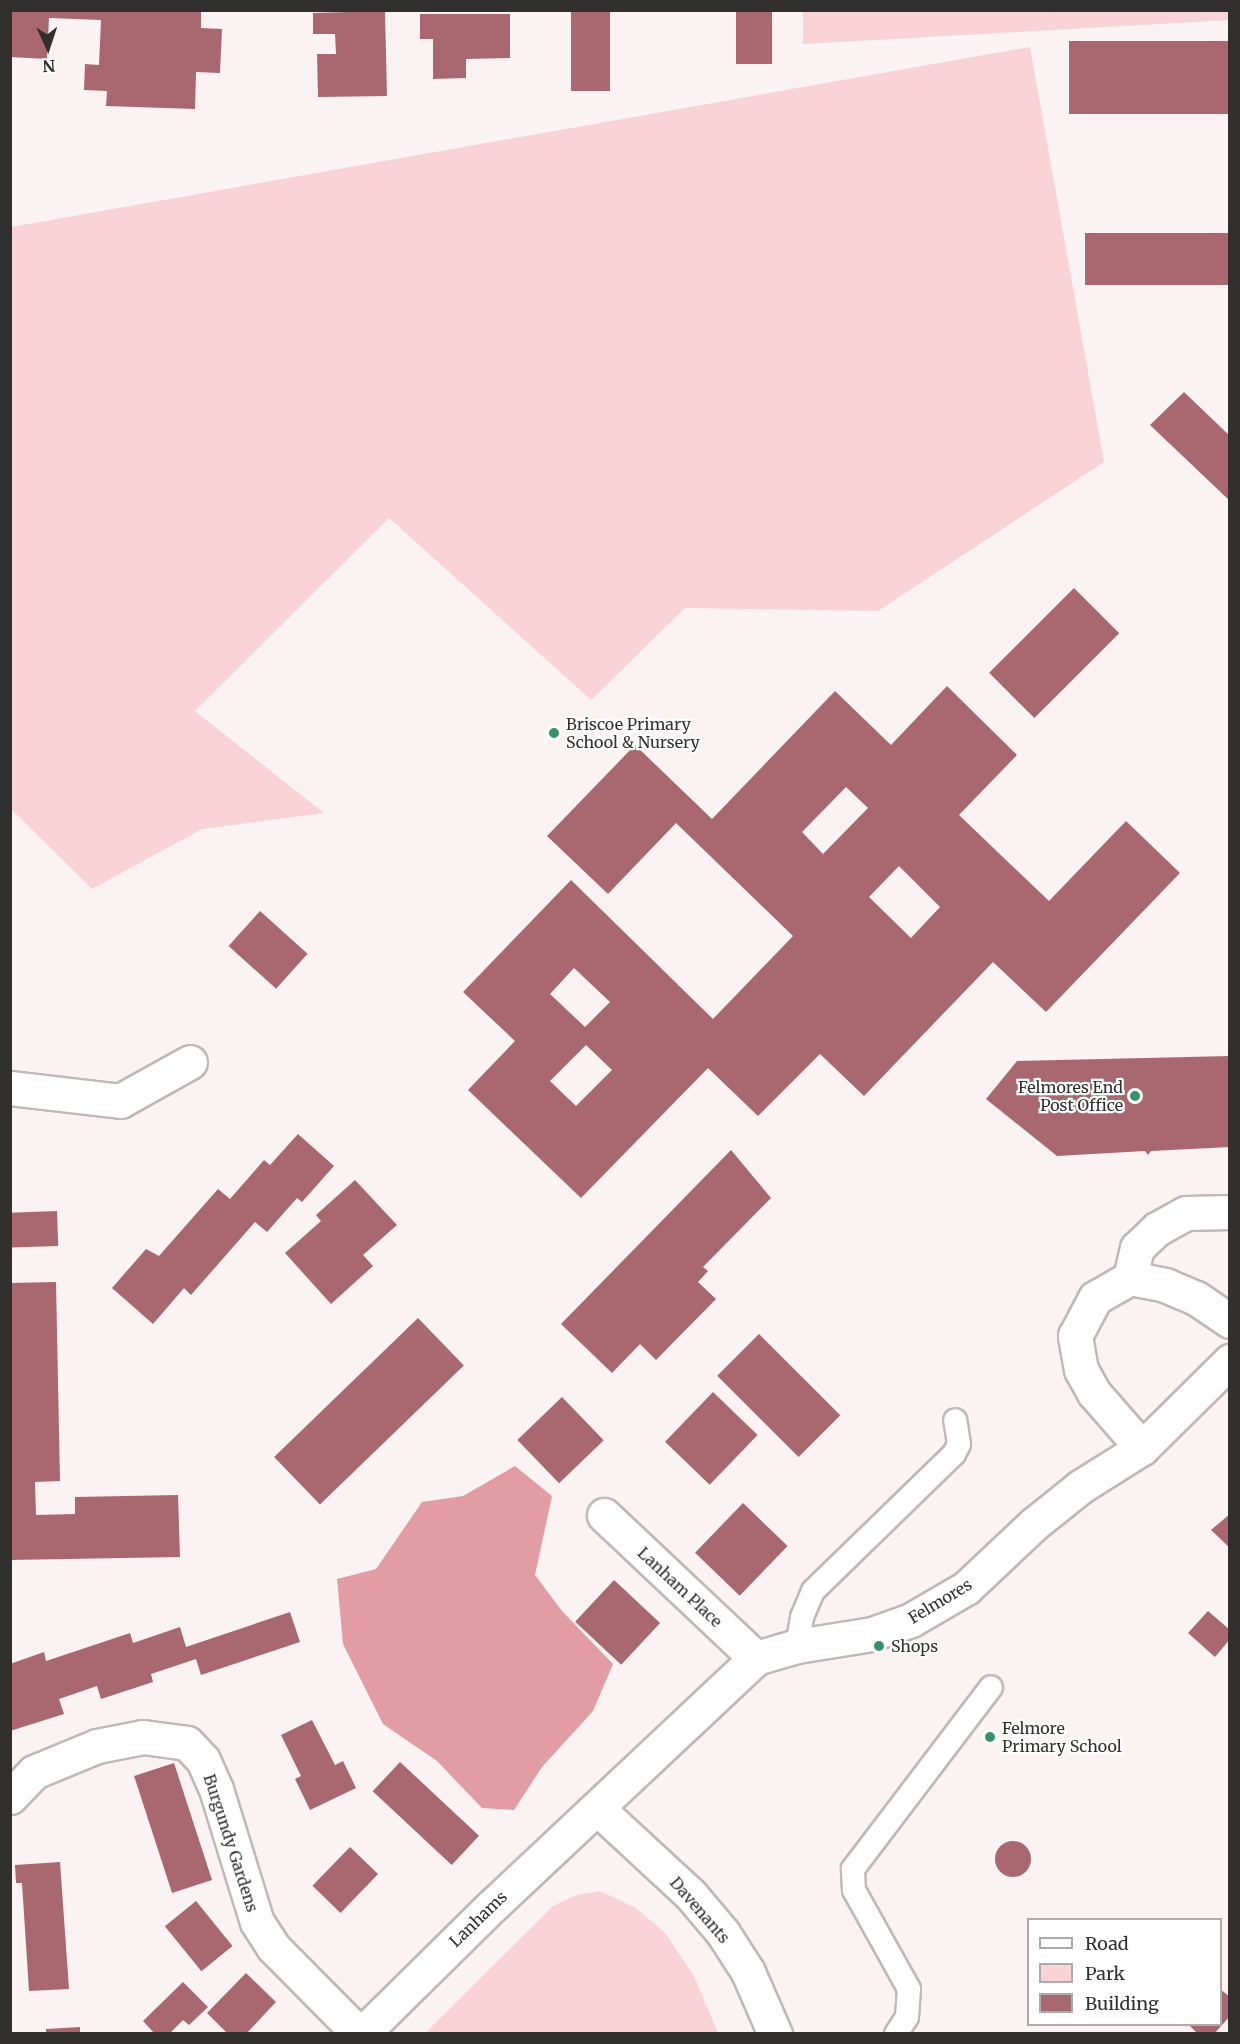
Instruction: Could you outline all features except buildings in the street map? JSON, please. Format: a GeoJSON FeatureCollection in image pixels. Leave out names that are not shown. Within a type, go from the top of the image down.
{"type":"FeatureCollection","features":[{"type":"Feature","properties":{"kind":"street"},"geometry":{"type":"LineString","coordinates":[[10,1088],[120,1101],[190,1062]]}},
{"type":"Feature","properties":{"kind":"street"},"geometry":{"type":"LineString","coordinates":[[1130,1278],[1137,1248],[1157,1228],[1186,1213],[1230,1212]]}},
{"type":"Feature","properties":{"kind":"street"},"geometry":{"type":"LineString","coordinates":[[1142,1448],[1094,1393],[1081,1370],[1075,1336],[1095,1298],[1130,1278],[1165,1285],[1196,1298],[1230,1321]]}},
{"type":"Feature","properties":{"kind":"street","name":"Felmores"},"geometry":{"type":"LineString","coordinates":[[597,1808],[756,1658],[797,1646],[872,1634],[912,1620],[957,1594],[1053,1509],[1142,1448],[1230,1361]]}},
{"type":"Feature","properties":{"kind":"street","name":"Lanham Place"},"geometry":{"type":"LineString","coordinates":[[604,1515],[756,1658]]}},
{"type":"Feature","properties":{"kind":"street","name":"Burgundy Gardens"},"geometry":{"type":"LineString","coordinates":[[10,1797],[34,1772],[97,1746],[143,1737],[187,1743],[203,1760],[216,1790],[257,1922],[273,1947],[360,2034]]}},
{"type":"Feature","properties":{"kind":"street","name":"Lanhams"},"geometry":{"type":"LineString","coordinates":[[360,2034],[597,1808]]}},
{"type":"Feature","properties":{"kind":"street","name":"Davenants"},"geometry":{"type":"LineString","coordinates":[[597,1808],[691,1895],[723,1933],[748,1972],[775,2034]]}},
{"type":"Feature","properties":{"kind":"lane"},"geometry":{"type":"LineString","coordinates":[[797,1646],[802,1617],[813,1591],[954,1454],[959,1444],[955,1420]]}},
{"type":"Feature","properties":{"kind":"lane"},"geometry":{"type":"LineString","coordinates":[[896,2034],[907,2017],[909,1989],[854,1890],[853,1869],[991,1687]]}},
{"type":"Feature","properties":{"kind":"green space"},"geometry":{"type":"Polygon","coordinates":[[[1229,10],[1230,20],[803,44],[803,11],[1229,10]]]}},
{"type":"Feature","properties":{"kind":"green space"},"geometry":{"type":"Polygon","coordinates":[[[1030,47],[1104,462],[878,611],[685,608],[591,700],[389,518],[195,711],[324,813],[202,829],[92,889],[11,809],[11,227],[1030,47]]]}},
{"type":"Feature","properties":{"kind":"green space"},"geometry":{"type":"Polygon","coordinates":[[[600,1891],[636,1908],[665,1933],[694,1976],[718,2033],[425,2033],[553,1906],[576,1895],[600,1891]]]}},
{"type":"Feature","properties":{"kind":"shaded area"},"geometry":{"type":"Polygon","coordinates":[[[515,1466],[552,1496],[535,1575],[562,1611],[613,1664],[593,1711],[542,1767],[514,1810],[482,1808],[437,1761],[383,1724],[343,1644],[337,1579],[376,1569],[422,1502],[463,1496],[515,1466]]]}},
{"type":"Feature","properties":{"kind":"place","name":"Briscoe Primary School & Nursery"},"geometry":{"type":"Point","coordinates":[554,733]}},
{"type":"Feature","properties":{"kind":"place","name":"Felmores End Post Office"},"geometry":{"type":"Point","coordinates":[1135,1096]}},
{"type":"Feature","properties":{"kind":"place","name":"Shops"},"geometry":{"type":"Point","coordinates":[879,1646]}},
{"type":"Feature","properties":{"kind":"place","name":"Felmore Primary School"},"geometry":{"type":"Point","coordinates":[990,1737]}}]}
